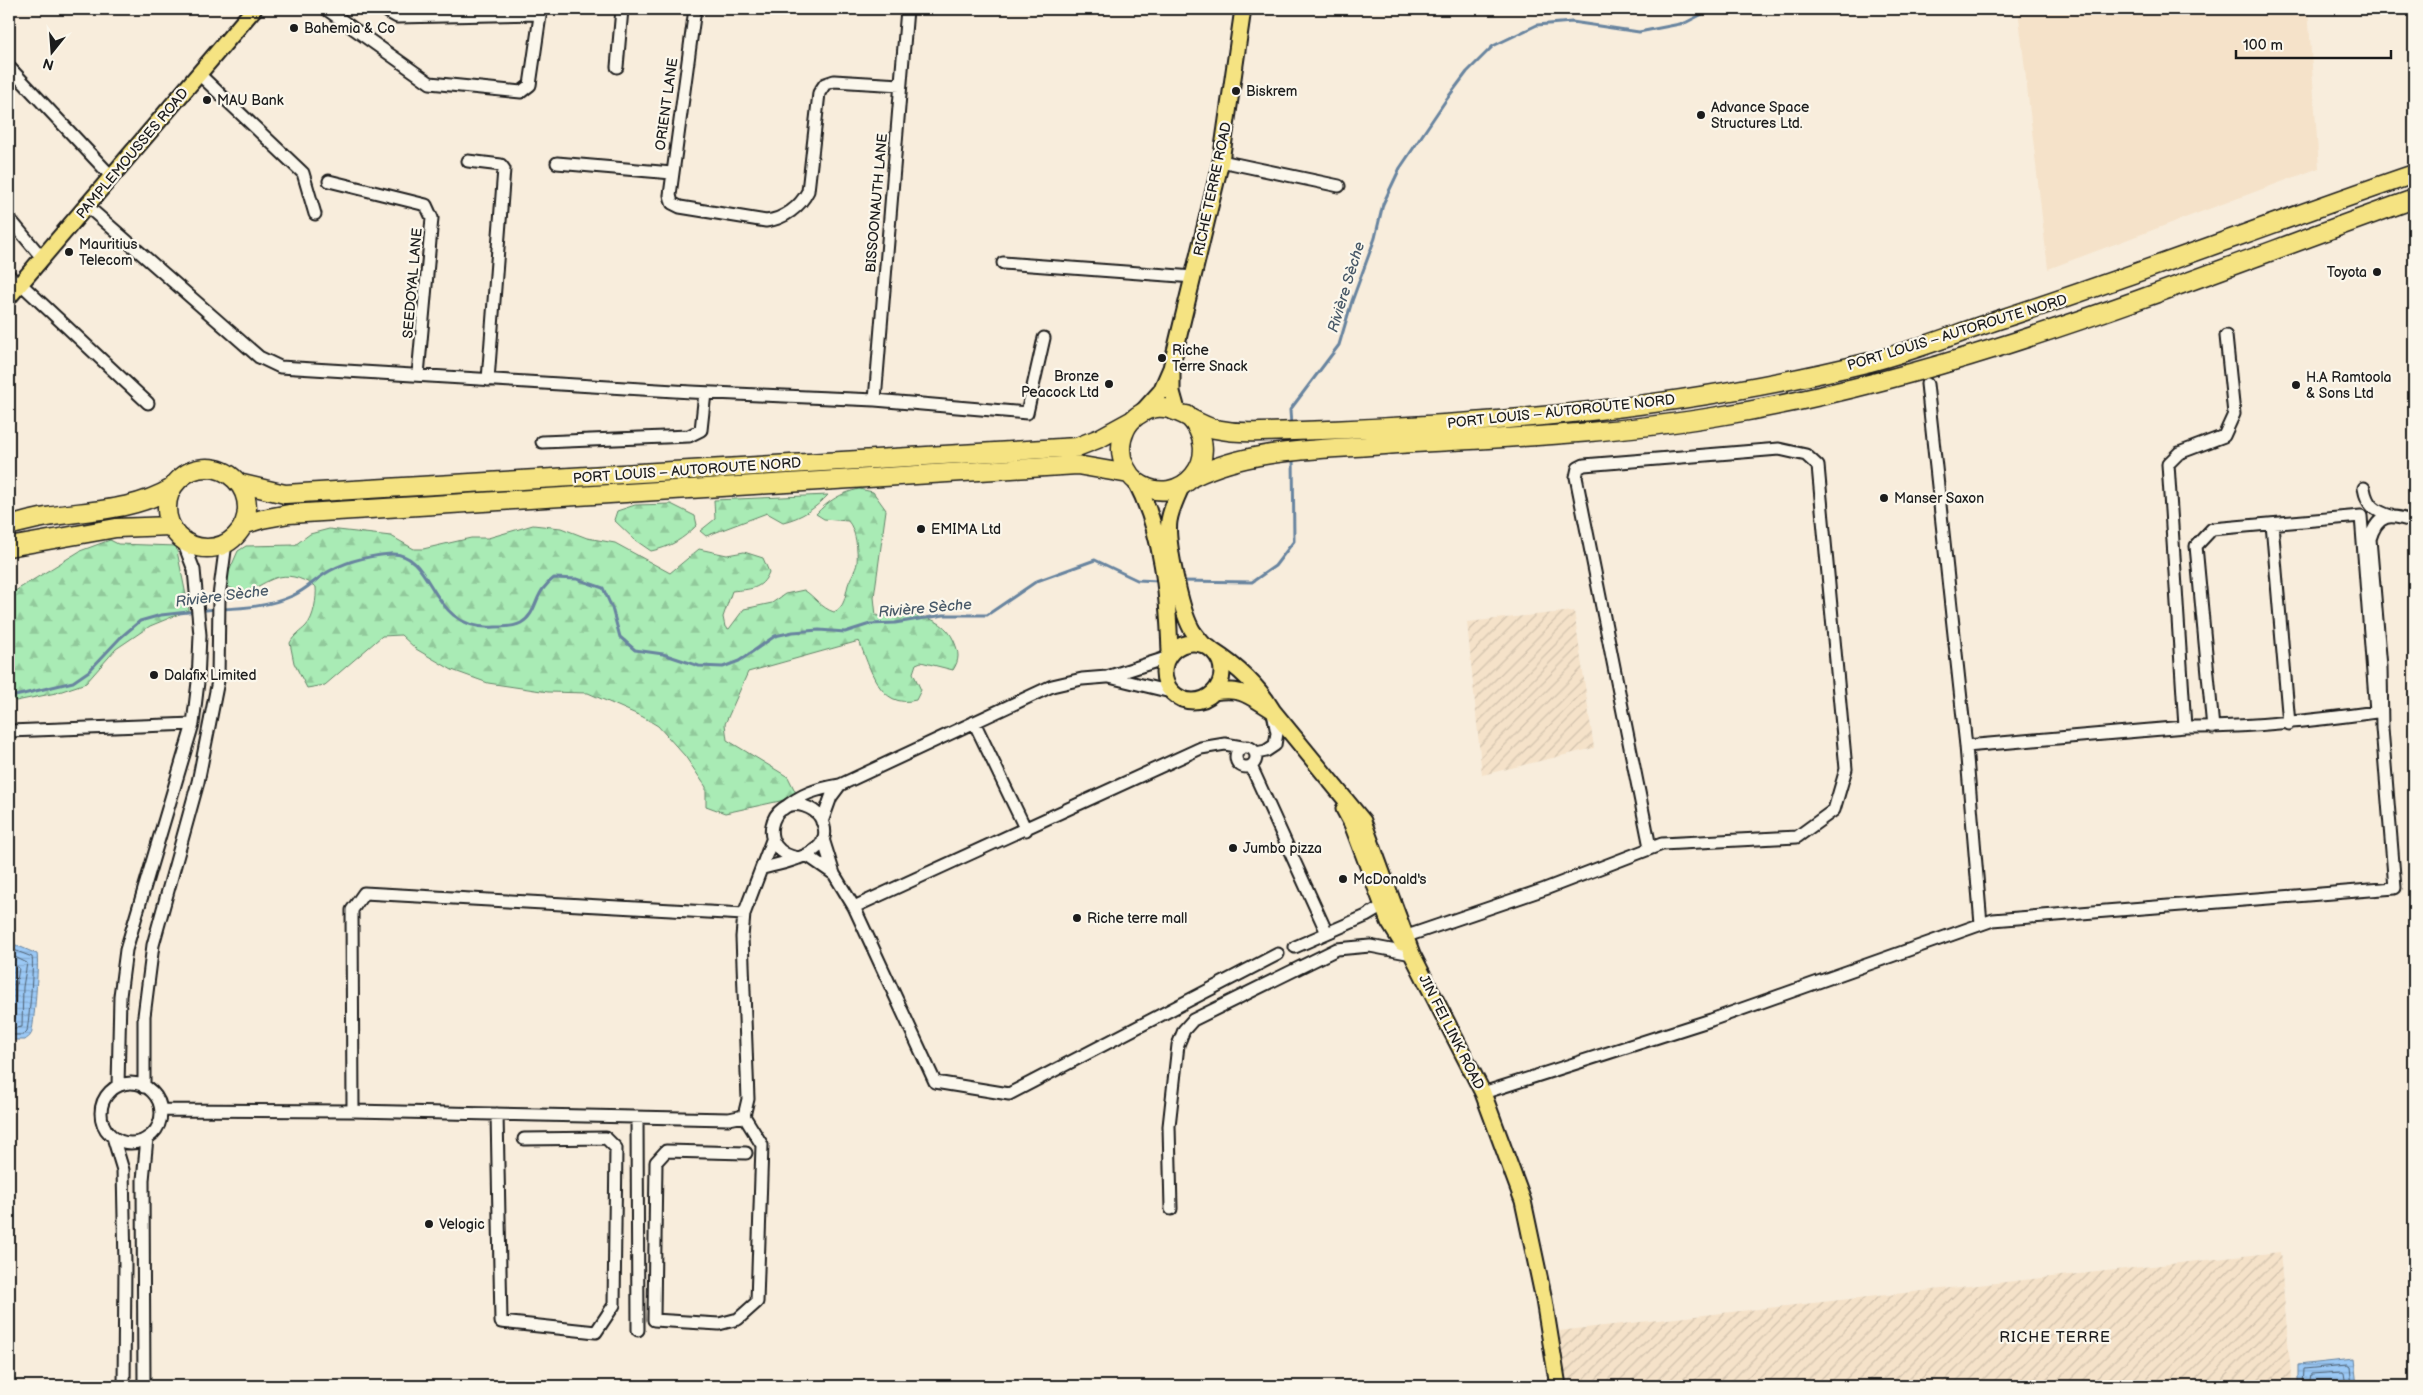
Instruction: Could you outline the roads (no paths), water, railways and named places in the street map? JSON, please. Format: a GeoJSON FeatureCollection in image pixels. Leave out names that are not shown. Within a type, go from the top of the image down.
{"type":"FeatureCollection","features":[{"type":"Feature","properties":{"kind":"highway","name":"PORT LOUIS – AUTOROUTE NORD"},"geometry":{"type":"LineString","coordinates":[[1182,413],[1210,428],[1242,433],[1300,431],[1429,424],[1666,402],[1760,386],[1873,361],[2067,298],[2414,174]]}},
{"type":"Feature","properties":{"kind":"highway","name":"PORT LOUIS – AUTOROUTE NORD"},"geometry":{"type":"LineString","coordinates":[[1187,481],[1216,466],[1236,459],[1304,451],[1548,436],[1649,426],[1712,418],[1870,386],[2001,348],[2414,198]]}},
{"type":"Feature","properties":{"kind":"highway"},"geometry":{"type":"LineString","coordinates":[[1155,408],[1182,413],[1201,434],[1204,445],[1200,468],[1187,481],[1171,489],[1158,490],[1146,487],[1132,477],[1122,461],[1120,446],[1124,432],[1137,416],[1155,408]]}},
{"type":"Feature","properties":{"kind":"highway","name":"PORT LOUIS – AUTOROUTE NORD"},"geometry":{"type":"LineString","coordinates":[[238,482],[285,494],[1077,447],[1100,438],[1137,416]]}},
{"type":"Feature","properties":{"kind":"highway","name":"PORT LOUIS – AUTOROUTE NORD"},"geometry":{"type":"LineString","coordinates":[[243,525],[289,514],[1077,465],[1132,477]]}},
{"type":"Feature","properties":{"kind":"highway"},"geometry":{"type":"LineString","coordinates":[[9,526],[46,517],[109,510],[140,503],[172,488],[185,474],[203,468],[222,471],[238,482],[247,506],[243,525],[236,536],[226,543],[211,548],[200,547],[177,533],[116,528],[9,547]]}},
{"type":"Feature","properties":{"kind":"highway"},"geometry":{"type":"LineString","coordinates":[[172,488],[167,507],[177,533]]}},
{"type":"Feature","properties":{"kind":"main road","name":"PAMPLEMOUSSES ROAD"},"geometry":{"type":"LineString","coordinates":[[16,290],[254,9]]}},
{"type":"Feature","properties":{"kind":"main road","name":"RICHE TERRE ROAD"},"geometry":{"type":"LineString","coordinates":[[1171,368],[1221,162],[1242,9]]}},
{"type":"Feature","properties":{"kind":"main road"},"geometry":{"type":"LineString","coordinates":[[1171,368],[1172,392],[1182,413]]}},
{"type":"Feature","properties":{"kind":"main road"},"geometry":{"type":"LineString","coordinates":[[1137,416],[1160,391],[1171,368]]}},
{"type":"Feature","properties":{"kind":"main road"},"geometry":{"type":"LineString","coordinates":[[1132,477],[1147,503],[1160,553],[1170,617],[1168,655],[1163,671],[1166,684],[1171,692],[1188,700],[1197,701],[1214,692],[1230,689],[1240,690],[1273,711]]}},
{"type":"Feature","properties":{"kind":"main road"},"geometry":{"type":"LineString","coordinates":[[1187,481],[1172,507],[1169,523],[1173,565],[1186,616],[1191,628],[1219,658],[1222,676],[1214,692]]}},
{"type":"Feature","properties":{"kind":"main road"},"geometry":{"type":"LineString","coordinates":[[1168,655],[1180,645],[1191,642],[1208,647],[1236,666],[1262,692],[1273,711]]}},
{"type":"Feature","properties":{"kind":"main road","name":"JIN FEI LINK ROAD"},"geometry":{"type":"LineString","coordinates":[[1273,711],[1325,775],[1357,821],[1388,903],[1407,936],[1412,954],[1483,1093],[1523,1201],[1544,1300],[1558,1386]]}},
{"type":"Feature","properties":{"kind":"main road"},"geometry":{"type":"LineString","coordinates":[[1388,903],[1399,940],[1412,954]]}},
{"type":"Feature","properties":{"kind":"street"},"geometry":{"type":"LineString","coordinates":[[326,9],[430,83],[521,92],[530,85],[540,11],[397,18],[388,12],[388,9]]}},
{"type":"Feature","properties":{"kind":"street"},"geometry":{"type":"LineString","coordinates":[[617,67],[622,9]]}},
{"type":"Feature","properties":{"kind":"street","name":"ORIENT LANE"},"geometry":{"type":"LineString","coordinates":[[695,9],[670,195],[672,203],[680,207],[766,221],[777,220],[802,202],[808,191],[819,94],[825,84],[834,81],[900,85]]}},
{"type":"Feature","properties":{"kind":"street","name":"BISSOONAUTH LANE"},"geometry":{"type":"LineString","coordinates":[[875,400],[907,9]]}},
{"type":"Feature","properties":{"kind":"street"},"geometry":{"type":"LineString","coordinates":[[9,67],[112,177]]}},
{"type":"Feature","properties":{"kind":"street"},"geometry":{"type":"LineString","coordinates":[[199,74],[303,173],[314,214]]}},
{"type":"Feature","properties":{"kind":"street"},"geometry":{"type":"LineString","coordinates":[[468,161],[501,165],[504,169],[488,380]]}},
{"type":"Feature","properties":{"kind":"street"},"geometry":{"type":"LineString","coordinates":[[1221,162],[1339,186]]}},
{"type":"Feature","properties":{"kind":"street"},"geometry":{"type":"LineString","coordinates":[[557,163],[672,173]]}},
{"type":"Feature","properties":{"kind":"street","name":"SEEDOYAL LANE"},"geometry":{"type":"LineString","coordinates":[[329,181],[426,205],[429,208],[432,218],[418,375]]}},
{"type":"Feature","properties":{"kind":"street"},"geometry":{"type":"LineString","coordinates":[[87,206],[259,357],[280,367],[705,393],[875,400],[1027,413],[1044,338]]}},
{"type":"Feature","properties":{"kind":"street"},"geometry":{"type":"LineString","coordinates":[[9,218],[43,259]]}},
{"type":"Feature","properties":{"kind":"street"},"geometry":{"type":"LineString","coordinates":[[1002,263],[1194,277]]}},
{"type":"Feature","properties":{"kind":"street"},"geometry":{"type":"LineString","coordinates":[[9,275],[16,290],[148,402]]}},
{"type":"Feature","properties":{"kind":"street"},"geometry":{"type":"LineString","coordinates":[[2185,727],[2168,464],[2179,452],[2224,436],[2234,414],[2226,336]]}},
{"type":"Feature","properties":{"kind":"street"},"geometry":{"type":"LineString","coordinates":[[1927,384],[1966,746],[1981,924]]}},
{"type":"Feature","properties":{"kind":"street"},"geometry":{"type":"LineString","coordinates":[[542,442],[689,436],[701,430],[705,393]]}},
{"type":"Feature","properties":{"kind":"street"},"geometry":{"type":"LineString","coordinates":[[1407,936],[1578,877],[1650,847],[1662,844],[1797,837],[1834,810],[1846,769],[1818,466],[1806,455],[1779,449],[1584,465],[1578,468],[1576,478],[1650,847]]}},
{"type":"Feature","properties":{"kind":"street"},"geometry":{"type":"LineString","coordinates":[[2364,488],[2365,499],[2370,507],[2414,522]]}},
{"type":"Feature","properties":{"kind":"street"},"geometry":{"type":"LineString","coordinates":[[1966,746],[2185,727],[2213,728],[2289,724],[2376,712],[2361,516],[2212,529],[2196,546],[2213,728]]}},
{"type":"Feature","properties":{"kind":"street"},"geometry":{"type":"LineString","coordinates":[[1483,1093],[1711,1020],[1993,920],[2395,888],[2382,728],[2381,667],[2370,539],[2377,523],[2382,518],[2392,516]]}},
{"type":"Feature","properties":{"kind":"street"},"geometry":{"type":"LineString","coordinates":[[2272,524],[2289,724]]}},
{"type":"Feature","properties":{"kind":"street"},"geometry":{"type":"LineString","coordinates":[[118,1086],[120,996],[126,950],[193,724],[198,682],[200,635],[194,570],[177,533]]}},
{"type":"Feature","properties":{"kind":"street"},"geometry":{"type":"LineString","coordinates":[[144,1086],[144,1016],[153,945],[198,782],[218,681],[219,596],[226,543]]}},
{"type":"Feature","properties":{"kind":"street"},"geometry":{"type":"LineString","coordinates":[[746,1153],[666,1151],[656,1162],[654,1320],[719,1324],[738,1319],[757,1302],[762,1145],[744,1116],[748,1099],[742,937],[744,914],[772,840],[772,822],[783,809],[798,796],[812,790],[840,784],[1052,686],[1082,679],[1107,677],[1168,655]]}},
{"type":"Feature","properties":{"kind":"street"},"geometry":{"type":"LineString","coordinates":[[1107,677],[1171,692]]}},
{"type":"Feature","properties":{"kind":"street"},"geometry":{"type":"LineString","coordinates":[[854,907],[1026,830],[1181,757],[1212,746],[1225,744],[1250,747],[1256,752],[1266,751],[1275,745],[1277,733],[1273,711]]}},
{"type":"Feature","properties":{"kind":"street"},"geometry":{"type":"LineString","coordinates":[[974,722],[1026,830]]}},
{"type":"Feature","properties":{"kind":"street"},"geometry":{"type":"LineString","coordinates":[[9,731],[193,724]]}},
{"type":"Feature","properties":{"kind":"street"},"geometry":{"type":"LineString","coordinates":[[1212,746],[1236,759],[1242,766],[1251,766]]}},
{"type":"Feature","properties":{"kind":"street"},"geometry":{"type":"LineString","coordinates":[[1236,759],[1237,753],[1242,747]]}},
{"type":"Feature","properties":{"kind":"street"},"geometry":{"type":"LineString","coordinates":[[1251,766],[1256,760],[1256,752]]}},
{"type":"Feature","properties":{"kind":"street"},"geometry":{"type":"LineString","coordinates":[[1251,766],[1327,933]]}},
{"type":"Feature","properties":{"kind":"street"},"geometry":{"type":"LineString","coordinates":[[840,784],[831,797],[822,822],[823,839],[834,874],[854,907],[935,1082],[1009,1094],[1278,954]]}},
{"type":"Feature","properties":{"kind":"street"},"geometry":{"type":"LineString","coordinates":[[783,809],[801,805],[810,808],[818,814],[822,822]]}},
{"type":"Feature","properties":{"kind":"street"},"geometry":{"type":"LineString","coordinates":[[763,868],[803,857],[816,849],[823,839]]}},
{"type":"Feature","properties":{"kind":"street"},"geometry":{"type":"LineString","coordinates":[[772,840],[780,852],[789,857],[803,857],[834,874]]}},
{"type":"Feature","properties":{"kind":"street"},"geometry":{"type":"LineString","coordinates":[[353,1111],[352,910],[364,893],[744,914]]}},
{"type":"Feature","properties":{"kind":"street"},"geometry":{"type":"LineString","coordinates":[[1295,947],[1388,903]]}},
{"type":"Feature","properties":{"kind":"street"},"geometry":{"type":"LineString","coordinates":[[1171,1209],[1169,1126],[1178,1045],[1184,1030],[1193,1020],[1337,949],[1370,946],[1412,954]]}},
{"type":"Feature","properties":{"kind":"street"},"geometry":{"type":"LineString","coordinates":[[124,1386],[125,1265],[123,1170],[114,1138],[102,1124],[102,1106],[105,1098],[118,1086],[127,1084],[144,1086],[156,1097],[161,1110],[159,1123],[147,1138],[143,1180],[144,1386]]}},
{"type":"Feature","properties":{"kind":"street"},"geometry":{"type":"LineString","coordinates":[[161,1110],[353,1111],[729,1119],[744,1116]]}},
{"type":"Feature","properties":{"kind":"street"},"geometry":{"type":"LineString","coordinates":[[497,1114],[501,1322],[596,1332],[614,1305],[616,1148],[606,1138],[524,1139]]}},
{"type":"Feature","properties":{"kind":"street"},"geometry":{"type":"LineString","coordinates":[[637,1117],[638,1330]]}},
{"type":"Feature","properties":{"kind":"street"},"geometry":{"type":"LineString","coordinates":[[114,1138],[130,1143],[147,1138]]}},
{"type":"Feature","properties":{"kind":"water"},"geometry":{"type":"Polygon","coordinates":[[[9,942],[37,954],[37,981],[33,1020],[31,1034],[25,1040],[9,1040],[9,942]]]}},
{"type":"Feature","properties":{"kind":"water"},"geometry":{"type":"Polygon","coordinates":[[[2354,1359],[2357,1386],[2298,1386],[2298,1365],[2354,1359]]]}},
{"type":"Feature","properties":{"kind":"waterway","name":"Rivière Sèche"},"geometry":{"type":"LineString","coordinates":[[1291,425],[1290,410],[1339,345],[1352,301],[1375,238],[1383,204],[1400,168],[1467,72],[1493,46],[1537,25],[1572,22],[1639,32],[1685,23],[1712,9]]}},
{"type":"Feature","properties":{"kind":"waterway","name":"Rivière Sèche"},"geometry":{"type":"LineString","coordinates":[[1180,581],[1252,582],[1275,566],[1294,541],[1293,456]]}},
{"type":"Feature","properties":{"kind":"waterway","name":"Rivière Sèche"},"geometry":{"type":"LineString","coordinates":[[222,609],[257,606],[275,602],[300,592],[339,566],[364,558],[391,554],[406,557],[417,565],[444,606],[456,617],[473,625],[501,627],[518,624],[526,620],[540,593],[554,578],[577,579],[603,588],[612,608],[620,637],[635,650],[663,654],[699,666],[723,667],[739,661],[775,636],[793,632],[819,630],[845,632],[870,624],[895,623],[944,615],[987,615],[1037,581],[1095,560],[1137,580],[1159,581]]}},
{"type":"Feature","properties":{"kind":"waterway","name":"Rivière Sèche"},"geometry":{"type":"LineString","coordinates":[[9,692],[15,696],[73,682],[89,671],[120,638],[140,621],[161,615],[215,609]]}},
{"type":"Feature","properties":{"kind":"place","name":"Bahemia & Co"},"geometry":{"type":"Point","coordinates":[294,28]}},
{"type":"Feature","properties":{"kind":"place","name":"Biskrem"},"geometry":{"type":"Point","coordinates":[1236,91]}},
{"type":"Feature","properties":{"kind":"place","name":"MAU Bank"},"geometry":{"type":"Point","coordinates":[207,100]}},
{"type":"Feature","properties":{"kind":"place","name":"Advance Space Structures Ltd."},"geometry":{"type":"Point","coordinates":[1701,115]}},
{"type":"Feature","properties":{"kind":"place","name":"Mauritius Telecom"},"geometry":{"type":"Point","coordinates":[69,252]}},
{"type":"Feature","properties":{"kind":"place","name":"Toyota"},"geometry":{"type":"Point","coordinates":[2377,272]}},
{"type":"Feature","properties":{"kind":"place","name":"Riche Terre Snack"},"geometry":{"type":"Point","coordinates":[1162,358]}},
{"type":"Feature","properties":{"kind":"place","name":"Bronze Peacock Ltd"},"geometry":{"type":"Point","coordinates":[1109,384]}},
{"type":"Feature","properties":{"kind":"place","name":"H.A Ramtoola & Sons Ltd"},"geometry":{"type":"Point","coordinates":[2296,385]}},
{"type":"Feature","properties":{"kind":"place","name":"Manser Saxon"},"geometry":{"type":"Point","coordinates":[1884,498]}},
{"type":"Feature","properties":{"kind":"place","name":"EMIMA Ltd"},"geometry":{"type":"Point","coordinates":[921,529]}},
{"type":"Feature","properties":{"kind":"place","name":"Dalafix Limited"},"geometry":{"type":"Point","coordinates":[154,675]}},
{"type":"Feature","properties":{"kind":"place","name":"Jumbo pizza"},"geometry":{"type":"Point","coordinates":[1233,848]}},
{"type":"Feature","properties":{"kind":"place","name":"McDonald's"},"geometry":{"type":"Point","coordinates":[1343,879]}},
{"type":"Feature","properties":{"kind":"place","name":"Riche terre mall"},"geometry":{"type":"Point","coordinates":[1077,918]}},
{"type":"Feature","properties":{"kind":"place","name":"Velogic"},"geometry":{"type":"Point","coordinates":[429,1224]}},
{"type":"Feature","properties":{"kind":"district","name":"RICHE TERRE"},"geometry":{"type":"Point","coordinates":[2055,1337]}}]}
